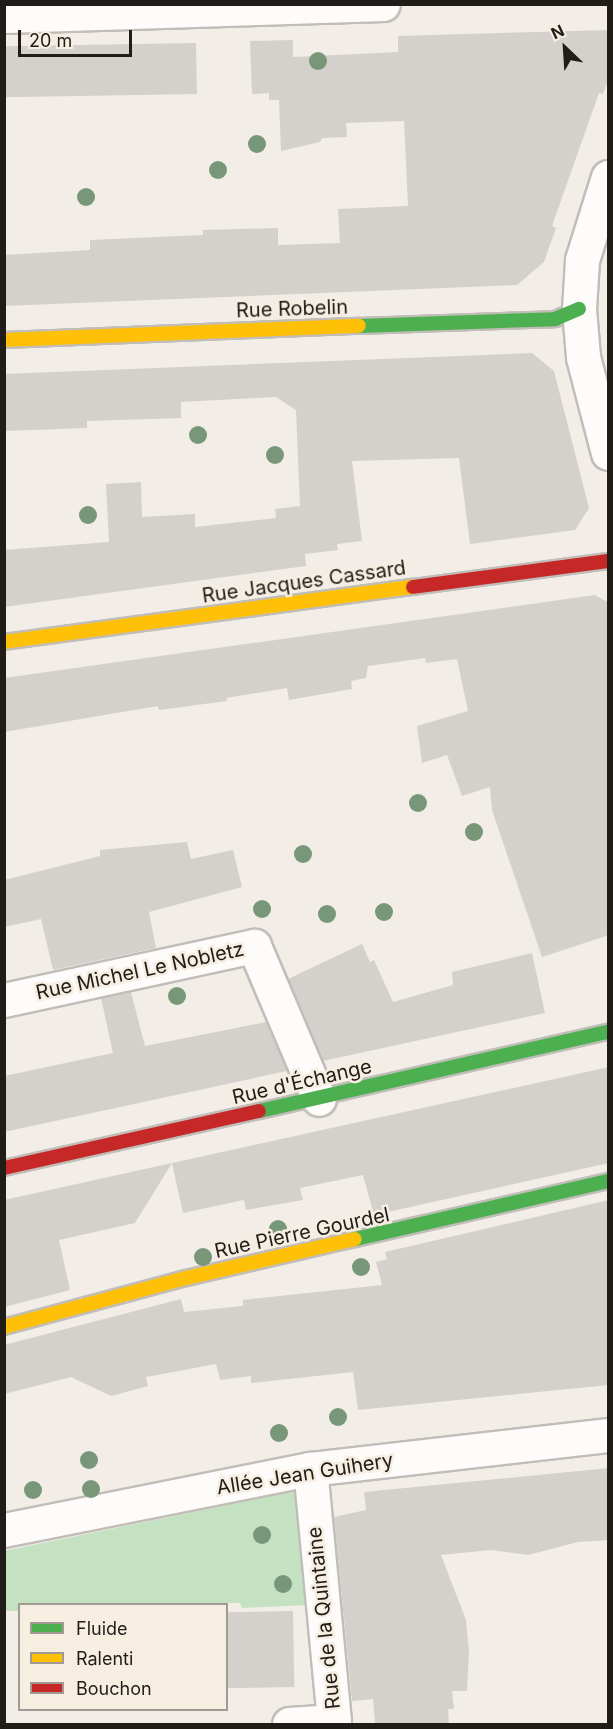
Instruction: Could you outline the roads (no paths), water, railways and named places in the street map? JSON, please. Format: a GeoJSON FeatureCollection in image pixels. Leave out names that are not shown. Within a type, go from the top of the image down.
{"type":"FeatureCollection","features":[{"type":"Feature","properties":{"kind":"street"},"geometry":{"type":"LineString","coordinates":[[4,16],[383,4]]}},
{"type":"Feature","properties":{"kind":"street"},"geometry":{"type":"LineString","coordinates":[[609,177],[582,260],[579,309],[583,357],[609,453]]}},
{"type":"Feature","properties":{"kind":"street","name":"Rue Robelin"},"geometry":{"type":"LineString","coordinates":[[4,340],[555,319],[579,309]]}},
{"type":"Feature","properties":{"kind":"street","name":"Rue Jacques Cassard"},"geometry":{"type":"LineString","coordinates":[[4,642],[609,561]]}},
{"type":"Feature","properties":{"kind":"street","name":"Rue Michel Le Nobletz"},"geometry":{"type":"LineString","coordinates":[[4,1000],[254,946],[318,1099]]}},
{"type":"Feature","properties":{"kind":"street","name":"Rue d'Échange"},"geometry":{"type":"LineString","coordinates":[[4,1168],[609,1032]]}},
{"type":"Feature","properties":{"kind":"street","name":"Rue Pierre Gourdel"},"geometry":{"type":"LineString","coordinates":[[4,1327],[186,1278],[609,1181]]}},
{"type":"Feature","properties":{"kind":"street","name":"Allée Jean Guihery"},"geometry":{"type":"LineString","coordinates":[[4,1530],[310,1469],[603,1436]]}},
{"type":"Feature","properties":{"kind":"street","name":"Rue de la Quintaine"},"geometry":{"type":"LineString","coordinates":[[289,1725],[334,1721],[310,1469]]}}]}
